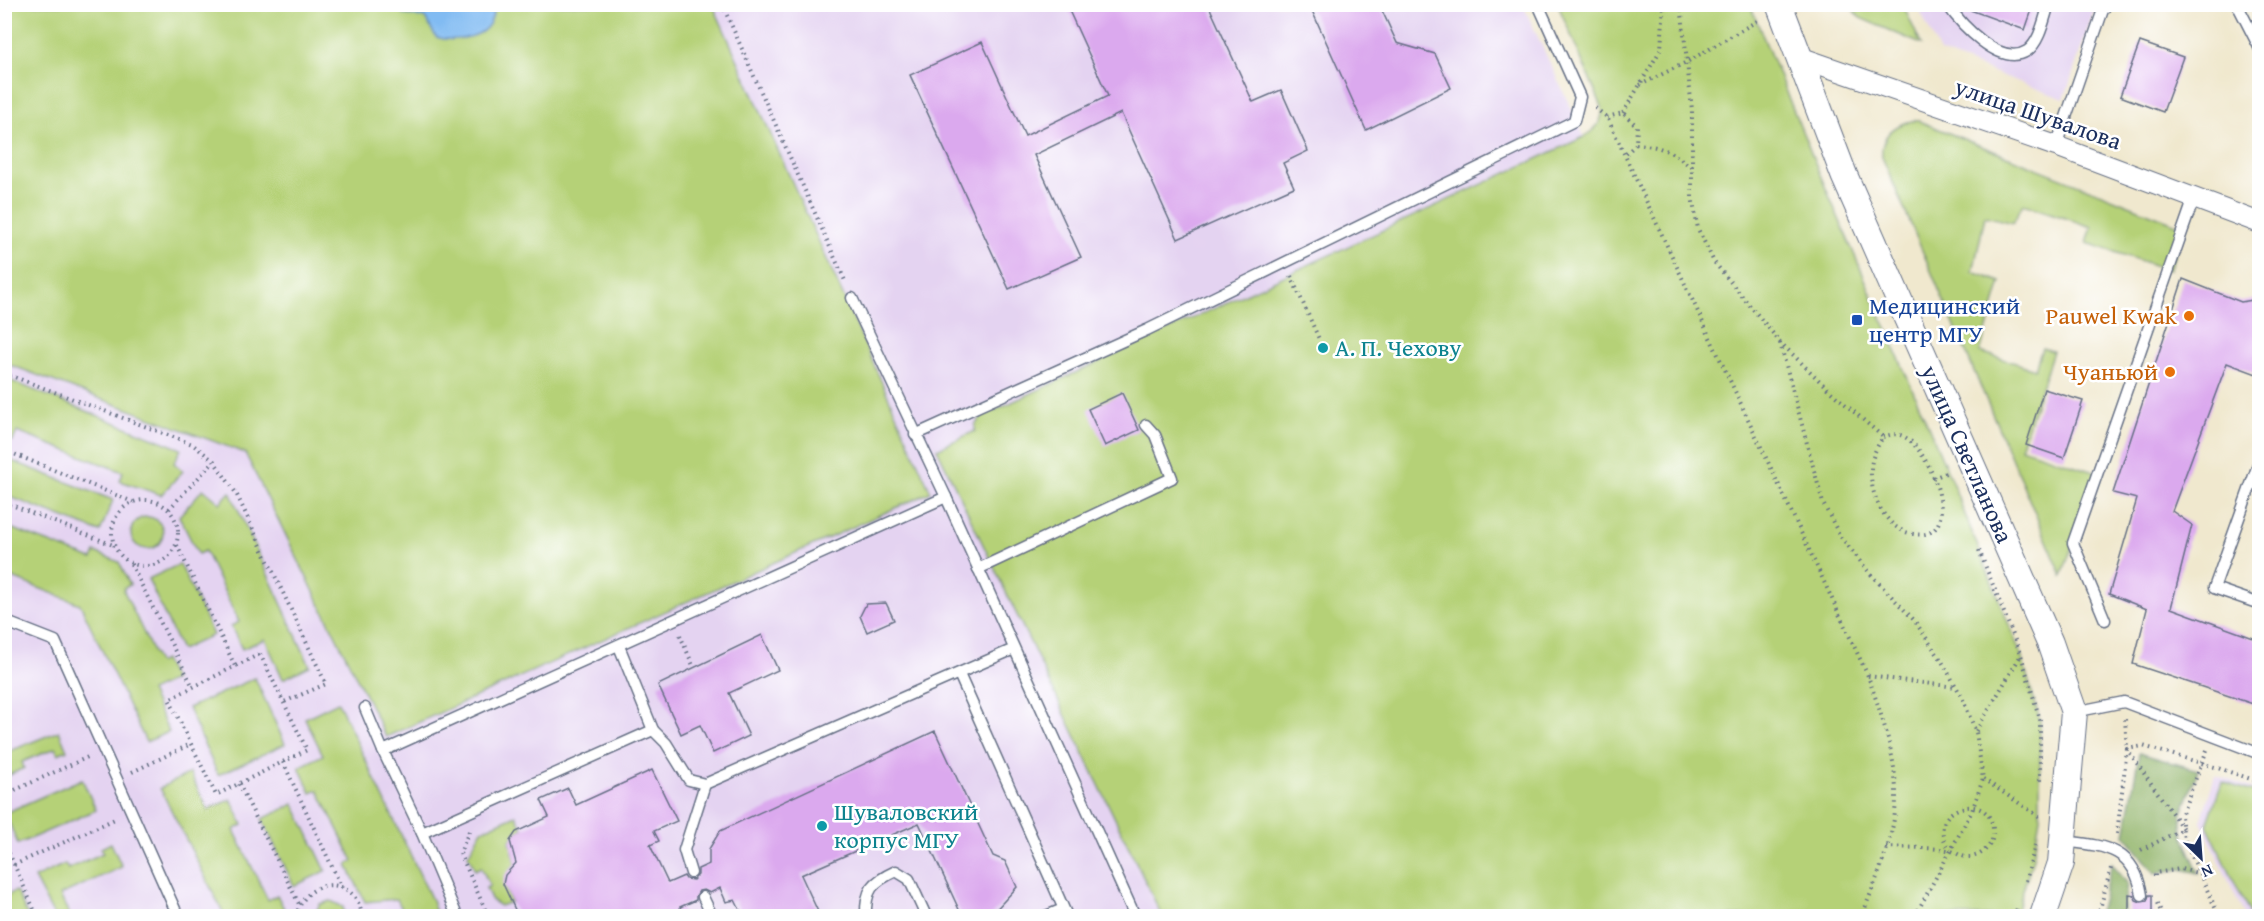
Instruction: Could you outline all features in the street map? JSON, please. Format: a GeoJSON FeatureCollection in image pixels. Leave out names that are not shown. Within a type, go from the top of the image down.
{"type":"FeatureCollection","features":[{"type":"Feature","properties":{"kind":"street","name":"улица Светланова"},"geometry":{"type":"LineString","coordinates":[[1779,4],[1844,175],[2050,643],[2074,712],[2061,863],[2043,916]]}},
{"type":"Feature","properties":{"kind":"street","name":"улица Шувалова"},"geometry":{"type":"LineString","coordinates":[[1798,57],[2056,146],[2259,223]]}},
{"type":"Feature","properties":{"kind":"lane"},"geometry":{"type":"LineString","coordinates":[[915,435],[1147,330],[1574,121],[1581,97],[1538,4]]}},
{"type":"Feature","properties":{"kind":"lane"},"geometry":{"type":"LineString","coordinates":[[1947,4],[1979,41],[2002,52],[2018,54],[2028,50],[2036,39],[2049,4]]}},
{"type":"Feature","properties":{"kind":"lane"},"geometry":{"type":"LineString","coordinates":[[2056,146],[2104,7],[2090,4]]}},
{"type":"Feature","properties":{"kind":"lane"},"geometry":{"type":"LineString","coordinates":[[2237,4],[2259,49]]}},
{"type":"Feature","properties":{"kind":"lane"},"geometry":{"type":"LineString","coordinates":[[2105,620],[2073,543],[2194,198]]}},
{"type":"Feature","properties":{"kind":"lane"},"geometry":{"type":"LineString","coordinates":[[852,298],[946,498],[1136,916]]}},
{"type":"Feature","properties":{"kind":"lane"},"geometry":{"type":"LineString","coordinates":[[978,569],[1172,478],[1155,435],[1146,425]]}},
{"type":"Feature","properties":{"kind":"lane"},"geometry":{"type":"LineString","coordinates":[[2259,459],[2214,588],[2259,604]]}},
{"type":"Feature","properties":{"kind":"lane"},"geometry":{"type":"LineString","coordinates":[[383,751],[946,498]]}},
{"type":"Feature","properties":{"kind":"lane"},"geometry":{"type":"LineString","coordinates":[[4,621],[55,641],[178,916]]}},
{"type":"Feature","properties":{"kind":"lane"},"geometry":{"type":"LineString","coordinates":[[619,646],[653,730],[666,743],[689,780],[705,784],[1014,649]]}},
{"type":"Feature","properties":{"kind":"lane"},"geometry":{"type":"LineString","coordinates":[[959,674],[1065,913],[1046,916]]}},
{"type":"Feature","properties":{"kind":"lane"},"geometry":{"type":"LineString","coordinates":[[2074,712],[2124,702],[2259,754]]}},
{"type":"Feature","properties":{"kind":"lane"},"geometry":{"type":"LineString","coordinates":[[365,708],[457,916]]}},
{"type":"Feature","properties":{"kind":"lane"},"geometry":{"type":"LineString","coordinates":[[422,834],[653,730]]}},
{"type":"Feature","properties":{"kind":"lane"},"geometry":{"type":"LineString","coordinates":[[691,873],[684,850],[705,784]]}},
{"type":"Feature","properties":{"kind":"lane"},"geometry":{"type":"LineString","coordinates":[[2063,841],[2093,844],[2115,850],[2139,878],[2142,895]]}},
{"type":"Feature","properties":{"kind":"lane"},"geometry":{"type":"LineString","coordinates":[[866,916],[868,891],[881,878],[896,871],[909,879],[926,916]]}},
{"type":"Feature","properties":{"kind":"lane"},"geometry":{"type":"LineString","coordinates":[[703,897],[712,916]]}},
{"type":"Feature","properties":{"kind":"path"},"geometry":{"type":"LineString","coordinates":[[722,4],[852,298]]}},
{"type":"Feature","properties":{"kind":"path"},"geometry":{"type":"LineString","coordinates":[[1607,117],[1623,113],[1661,49],[1664,4]]}},
{"type":"Feature","properties":{"kind":"path"},"geometry":{"type":"LineString","coordinates":[[1681,4],[1692,110],[1692,197],[1698,230],[1714,262],[1780,342],[1830,391],[1883,437]]}},
{"type":"Feature","properties":{"kind":"path"},"geometry":{"type":"LineString","coordinates":[[1640,85],[1687,62],[1757,21],[1754,13]]}},
{"type":"Feature","properties":{"kind":"path"},"geometry":{"type":"LineString","coordinates":[[1581,97],[1607,117],[1868,676],[1884,722],[1892,755],[1896,794],[1892,828],[1862,916]]}},
{"type":"Feature","properties":{"kind":"path"},"geometry":{"type":"LineString","coordinates":[[1623,113],[1637,126],[1636,144],[1625,155]]}},
{"type":"Feature","properties":{"kind":"path"},"geometry":{"type":"LineString","coordinates":[[1636,144],[1657,146],[1691,167]]}},
{"type":"Feature","properties":{"kind":"path"},"geometry":{"type":"LineString","coordinates":[[1285,262],[1319,339]]}},
{"type":"Feature","properties":{"kind":"path"},"geometry":{"type":"LineString","coordinates":[[1780,342],[1823,503],[1840,536],[1914,620],[1940,658],[1957,687],[1976,732],[1983,779],[1973,807],[1915,916]]}},
{"type":"Feature","properties":{"kind":"path"},"geometry":{"type":"LineString","coordinates":[[4,373],[192,444],[214,461],[236,493],[326,684],[284,702]]}},
{"type":"Feature","properties":{"kind":"path"},"geometry":{"type":"LineString","coordinates":[[1892,434],[1903,435],[1914,444],[1930,467],[1941,498],[1941,521],[1934,531],[1921,535],[1906,532],[1892,524],[1881,509],[1873,492],[1870,471],[1875,450],[1883,437],[1892,434]]}},
{"type":"Feature","properties":{"kind":"path"},"geometry":{"type":"LineString","coordinates":[[4,450],[133,502]]}},
{"type":"Feature","properties":{"kind":"path"},"geometry":{"type":"LineString","coordinates":[[169,510],[214,461]]}},
{"type":"Feature","properties":{"kind":"path"},"geometry":{"type":"LineString","coordinates":[[1944,461],[1953,483]]}},
{"type":"Feature","properties":{"kind":"path"},"geometry":{"type":"LineString","coordinates":[[1933,478],[1948,472]]}},
{"type":"Feature","properties":{"kind":"path"},"geometry":{"type":"LineString","coordinates":[[145,500],[157,502],[169,510],[177,521],[179,534],[177,544],[168,558],[157,565],[143,567],[130,563],[120,555],[114,545],[112,532],[115,519],[122,509],[133,502],[145,500]]}},
{"type":"Feature","properties":{"kind":"path"},"geometry":{"type":"LineString","coordinates":[[4,502],[114,545]]}},
{"type":"Feature","properties":{"kind":"path"},"geometry":{"type":"LineString","coordinates":[[177,544],[236,666]]}},
{"type":"Feature","properties":{"kind":"path"},"geometry":{"type":"LineString","coordinates":[[1978,547],[2021,655],[2040,720],[2040,785]]}},
{"type":"Feature","properties":{"kind":"path"},"geometry":{"type":"LineString","coordinates":[[130,563],[192,687]]}},
{"type":"Feature","properties":{"kind":"path"},"geometry":{"type":"LineString","coordinates":[[674,621],[694,668]]}},
{"type":"Feature","properties":{"kind":"path"},"geometry":{"type":"LineString","coordinates":[[260,654],[307,750],[216,795],[169,699],[236,666],[260,654]]}},
{"type":"Feature","properties":{"kind":"path"},"geometry":{"type":"LineString","coordinates":[[1976,732],[2021,655]]}},
{"type":"Feature","properties":{"kind":"path"},"geometry":{"type":"LineString","coordinates":[[1868,676],[1957,687]]}},
{"type":"Feature","properties":{"kind":"path"},"geometry":{"type":"LineString","coordinates":[[2098,916],[2115,850],[2127,749],[2124,702]]}},
{"type":"Feature","properties":{"kind":"path"},"geometry":{"type":"LineString","coordinates":[[2213,736],[2181,816],[2184,839],[2219,916]]}},
{"type":"Feature","properties":{"kind":"path"},"geometry":{"type":"LineString","coordinates":[[117,779],[191,744]]}},
{"type":"Feature","properties":{"kind":"path"},"geometry":{"type":"LineString","coordinates":[[2127,749],[2143,746],[2259,783]]}},
{"type":"Feature","properties":{"kind":"path"},"geometry":{"type":"LineString","coordinates":[[2127,749],[2183,829]]}},
{"type":"Feature","properties":{"kind":"path"},"geometry":{"type":"LineString","coordinates":[[4,795],[104,750]]}},
{"type":"Feature","properties":{"kind":"path"},"geometry":{"type":"LineString","coordinates":[[284,762],[342,888]]}},
{"type":"Feature","properties":{"kind":"path"},"geometry":{"type":"LineString","coordinates":[[1983,779],[2040,817]]}},
{"type":"Feature","properties":{"kind":"path"},"geometry":{"type":"LineString","coordinates":[[238,784],[299,904]]}},
{"type":"Feature","properties":{"kind":"path"},"geometry":{"type":"LineString","coordinates":[[1886,847],[1950,850],[1964,857],[1972,857],[1987,849],[1992,842],[1993,825],[1989,817],[1983,811],[1973,807],[1957,808],[1946,819],[1942,835],[1950,850]]}},
{"type":"Feature","properties":{"kind":"path"},"geometry":{"type":"LineString","coordinates":[[2038,827],[2040,807]]}},
{"type":"Feature","properties":{"kind":"path"},"geometry":{"type":"LineString","coordinates":[[14,865],[131,812]]}},
{"type":"Feature","properties":{"kind":"path"},"geometry":{"type":"LineString","coordinates":[[2144,859],[2138,851],[2183,829]]}},
{"type":"Feature","properties":{"kind":"path"},"geometry":{"type":"LineString","coordinates":[[470,830],[460,853],[488,916]]}},
{"type":"Feature","properties":{"kind":"path"},"geometry":{"type":"LineString","coordinates":[[2024,887],[2037,838]]}},
{"type":"Feature","properties":{"kind":"path"},"geometry":{"type":"LineString","coordinates":[[4,842],[37,916]]}},
{"type":"Feature","properties":{"kind":"path"},"geometry":{"type":"LineString","coordinates":[[2149,866],[2155,873],[2154,883]]}},
{"type":"Feature","properties":{"kind":"path"},"geometry":{"type":"LineString","coordinates":[[2155,873],[2181,869],[2199,873]]}},
{"type":"Feature","properties":{"kind":"path"},"geometry":{"type":"LineString","coordinates":[[296,916],[299,904],[306,894],[318,887],[331,885],[342,888],[354,896],[361,908],[362,916],[395,913],[397,916]]}},
{"type":"Feature","properties":{"kind":"path"},"geometry":{"type":"LineString","coordinates":[[2015,916],[2018,907]]}},
{"type":"Feature","properties":{"kind":"shaded area"},"geometry":{"type":"Polygon","coordinates":[[[5,5],[1523,5],[1844,696],[1823,916],[5,916],[5,5]]]}},
{"type":"Feature","properties":{"kind":"shaded area"},"geometry":{"type":"Polygon","coordinates":[[[1917,5],[2096,5],[2064,99],[1940,52],[1917,5]]]}},
{"type":"Feature","properties":{"kind":"shaded area"},"geometry":{"type":"Polygon","coordinates":[[[2215,775],[2259,791],[2259,916],[2245,916],[2201,822],[2215,775]]]}},
{"type":"Feature","properties":{"kind":"green space"},"geometry":{"type":"Polygon","coordinates":[[[4,5],[713,5],[931,492],[386,737],[245,453],[5,363],[4,5]]]}},
{"type":"Feature","properties":{"kind":"green space"},"geometry":{"type":"Polygon","coordinates":[[[1558,5],[1750,5],[1948,472],[2021,655],[2040,720],[2040,817],[2033,858],[2015,916],[1162,916],[937,449],[975,431],[975,425],[982,416],[1584,137],[1598,124],[1602,107],[1558,5]]]}},
{"type":"Feature","properties":{"kind":"green space"},"geometry":{"type":"Polygon","coordinates":[[[1849,5],[1903,5],[1921,44],[1860,18],[1849,5]]]}},
{"type":"Feature","properties":{"kind":"green space"},"geometry":{"type":"Polygon","coordinates":[[[1916,120],[2184,227],[2169,270],[2087,243],[2092,227],[2023,204],[2013,223],[1985,216],[1973,272],[2001,282],[1980,352],[2035,369],[2042,348],[2053,351],[2021,448],[2097,473],[2062,576],[1882,157],[1884,142],[1890,132],[1902,124],[1916,120]]]}},
{"type":"Feature","properties":{"kind":"green space"},"geometry":{"type":"Polygon","coordinates":[[[4,378],[181,449],[174,463],[183,471],[161,495],[120,481],[123,472],[17,432],[13,441],[5,438],[4,378]]]}},
{"type":"Feature","properties":{"kind":"green space"},"geometry":{"type":"Polygon","coordinates":[[[7,459],[113,500],[100,532],[5,495],[7,459]]]}},
{"type":"Feature","properties":{"kind":"green space"},"geometry":{"type":"Polygon","coordinates":[[[203,489],[220,503],[230,492],[310,666],[283,679],[265,639],[242,649],[231,626],[239,622],[205,551],[198,554],[179,516],[203,489]]]}},
{"type":"Feature","properties":{"kind":"green space"},"geometry":{"type":"Polygon","coordinates":[[[147,517],[158,522],[163,533],[158,544],[147,549],[136,544],[131,533],[136,522],[147,517]]]}},
{"type":"Feature","properties":{"kind":"green space"},"geometry":{"type":"Polygon","coordinates":[[[5,526],[92,559],[95,552],[119,562],[130,585],[123,589],[158,663],[164,660],[174,680],[150,691],[169,732],[146,742],[80,604],[5,575],[5,526]]]}},
{"type":"Feature","properties":{"kind":"green space"},"geometry":{"type":"Polygon","coordinates":[[[180,564],[213,635],[181,650],[148,579],[180,564]]]}},
{"type":"Feature","properties":{"kind":"green space"},"geometry":{"type":"Polygon","coordinates":[[[255,678],[285,744],[218,775],[188,708],[255,678]]]}},
{"type":"Feature","properties":{"kind":"green space"},"geometry":{"type":"Polygon","coordinates":[[[338,702],[432,900],[437,916],[405,916],[397,899],[365,902],[347,865],[353,861],[318,790],[311,793],[299,767],[323,755],[305,718],[338,702]]]}},
{"type":"Feature","properties":{"kind":"green space"},"geometry":{"type":"Polygon","coordinates":[[[59,731],[67,750],[58,754],[55,748],[22,762],[24,768],[5,777],[5,753],[59,731]]]}},
{"type":"Feature","properties":{"kind":"green space"},"geometry":{"type":"Polygon","coordinates":[[[2139,753],[2198,770],[2181,816],[2184,839],[2199,873],[2181,869],[2155,873],[2125,835],[2139,753]]]}},
{"type":"Feature","properties":{"kind":"green space"},"geometry":{"type":"Polygon","coordinates":[[[190,773],[208,810],[231,799],[243,825],[234,830],[268,900],[277,895],[288,916],[225,916],[160,788],[190,773]]]}},
{"type":"Feature","properties":{"kind":"green space"},"geometry":{"type":"Polygon","coordinates":[[[82,779],[96,810],[18,844],[5,813],[82,779]]]}},
{"type":"Feature","properties":{"kind":"green space"},"geometry":{"type":"Polygon","coordinates":[[[2222,782],[2259,794],[2259,916],[2251,916],[2207,825],[2222,782]]]}},
{"type":"Feature","properties":{"kind":"green space"},"geometry":{"type":"Polygon","coordinates":[[[294,804],[326,871],[294,886],[262,819],[294,804]]]}},
{"type":"Feature","properties":{"kind":"green space"},"geometry":{"type":"Polygon","coordinates":[[[516,815],[523,829],[516,832],[510,841],[516,863],[504,881],[511,902],[500,906],[492,901],[486,888],[490,886],[481,867],[475,870],[468,855],[482,830],[516,815]]]}},
{"type":"Feature","properties":{"kind":"green space"},"geometry":{"type":"Polygon","coordinates":[[[111,843],[122,867],[60,895],[70,916],[54,916],[34,878],[65,864],[68,869],[103,853],[101,848],[111,843]]]}},
{"type":"Feature","properties":{"kind":"green space"},"geometry":{"type":"Polygon","coordinates":[[[2112,863],[2127,883],[2123,916],[2098,916],[2112,863]]]}},
{"type":"Feature","properties":{"kind":"green space"},"geometry":{"type":"Polygon","coordinates":[[[16,891],[28,916],[5,916],[5,896],[16,891]]]}},
{"type":"Feature","properties":{"kind":"green space"},"geometry":{"type":"Polygon","coordinates":[[[331,901],[343,907],[345,916],[314,916],[320,904],[331,901]]]}},
{"type":"Feature","properties":{"kind":"water"},"geometry":{"type":"Polygon","coordinates":[[[396,5],[496,5],[490,22],[483,31],[470,37],[448,39],[436,37],[425,18],[403,14],[396,5]]]}},
{"type":"Feature","properties":{"kind":"building"},"geometry":{"type":"Polygon","coordinates":[[[1066,4],[1208,4],[1253,102],[1281,90],[1308,151],[1283,163],[1294,187],[1178,239],[1121,113],[1034,155],[1081,257],[1009,289],[910,75],[982,42],[1025,136],[1108,96],[1066,4]]]}},
{"type":"Feature","properties":{"kind":"building"},"geometry":{"type":"Polygon","coordinates":[[[1309,4],[1379,4],[1397,43],[1435,54],[1451,88],[1366,130],[1309,4]]]}},
{"type":"Feature","properties":{"kind":"building"},"geometry":{"type":"Polygon","coordinates":[[[1962,4],[2034,4],[2025,30],[1962,7],[1962,4]]]}},
{"type":"Feature","properties":{"kind":"building"},"geometry":{"type":"Polygon","coordinates":[[[2140,42],[2183,57],[2163,112],[2120,96],[2140,42]]]}},
{"type":"Feature","properties":{"kind":"building"},"geometry":{"type":"Polygon","coordinates":[[[2183,279],[2241,302],[2259,299],[2259,375],[2227,363],[2172,511],[2192,525],[2171,608],[2259,640],[2259,706],[2133,664],[2147,609],[2109,594],[2137,499],[2113,493],[2183,279]]]}},
{"type":"Feature","properties":{"kind":"building"},"geometry":{"type":"Polygon","coordinates":[[[2044,389],[2083,401],[2064,458],[2026,445],[2044,389]]]}},
{"type":"Feature","properties":{"kind":"building"},"geometry":{"type":"Polygon","coordinates":[[[1122,393],[1139,430],[1105,446],[1088,409],[1122,393]]]}},
{"type":"Feature","properties":{"kind":"building"},"geometry":{"type":"Polygon","coordinates":[[[886,603],[894,620],[867,632],[860,616],[866,604],[886,603]]]}},
{"type":"Feature","properties":{"kind":"building"},"geometry":{"type":"Polygon","coordinates":[[[762,635],[778,670],[729,693],[749,736],[713,753],[700,725],[681,734],[658,685],[762,635]]]}},
{"type":"Feature","properties":{"kind":"building","name":"Шуваловский корпус МГУ"},"geometry":{"type":"Polygon","coordinates":[[[935,731],[993,856],[1005,861],[1017,887],[990,916],[962,916],[919,823],[801,875],[820,916],[743,916],[735,900],[726,902],[720,888],[710,893],[704,890],[699,891],[696,900],[680,907],[684,916],[518,916],[503,884],[505,875],[516,863],[510,841],[516,832],[549,817],[541,800],[568,788],[576,805],[652,770],[677,821],[654,831],[659,841],[650,845],[668,883],[684,876],[686,879],[693,880],[698,875],[698,869],[709,864],[709,849],[720,831],[935,731]]]}},
{"type":"Feature","properties":{"kind":"building"},"geometry":{"type":"Polygon","coordinates":[[[2129,894],[2134,895],[2136,900],[2141,902],[2147,901],[2149,895],[2152,895],[2152,916],[2129,916],[2129,894]]]}},
{"type":"Feature","properties":{"kind":"place","name":"Pauwel Kwak"},"geometry":{"type":"Point","coordinates":[2189,316]}},
{"type":"Feature","properties":{"kind":"place","name":"Медицинский центр МГУ"},"geometry":{"type":"Point","coordinates":[1857,320]}},
{"type":"Feature","properties":{"kind":"place","name":"А. П. Чехову"},"geometry":{"type":"Point","coordinates":[1323,348]}},
{"type":"Feature","properties":{"kind":"place","name":"Чуаньюй"},"geometry":{"type":"Point","coordinates":[2170,372]}},
{"type":"Feature","properties":{"kind":"place","name":"Шуваловский корпус МГУ"},"geometry":{"type":"Point","coordinates":[822,826]}}]}
